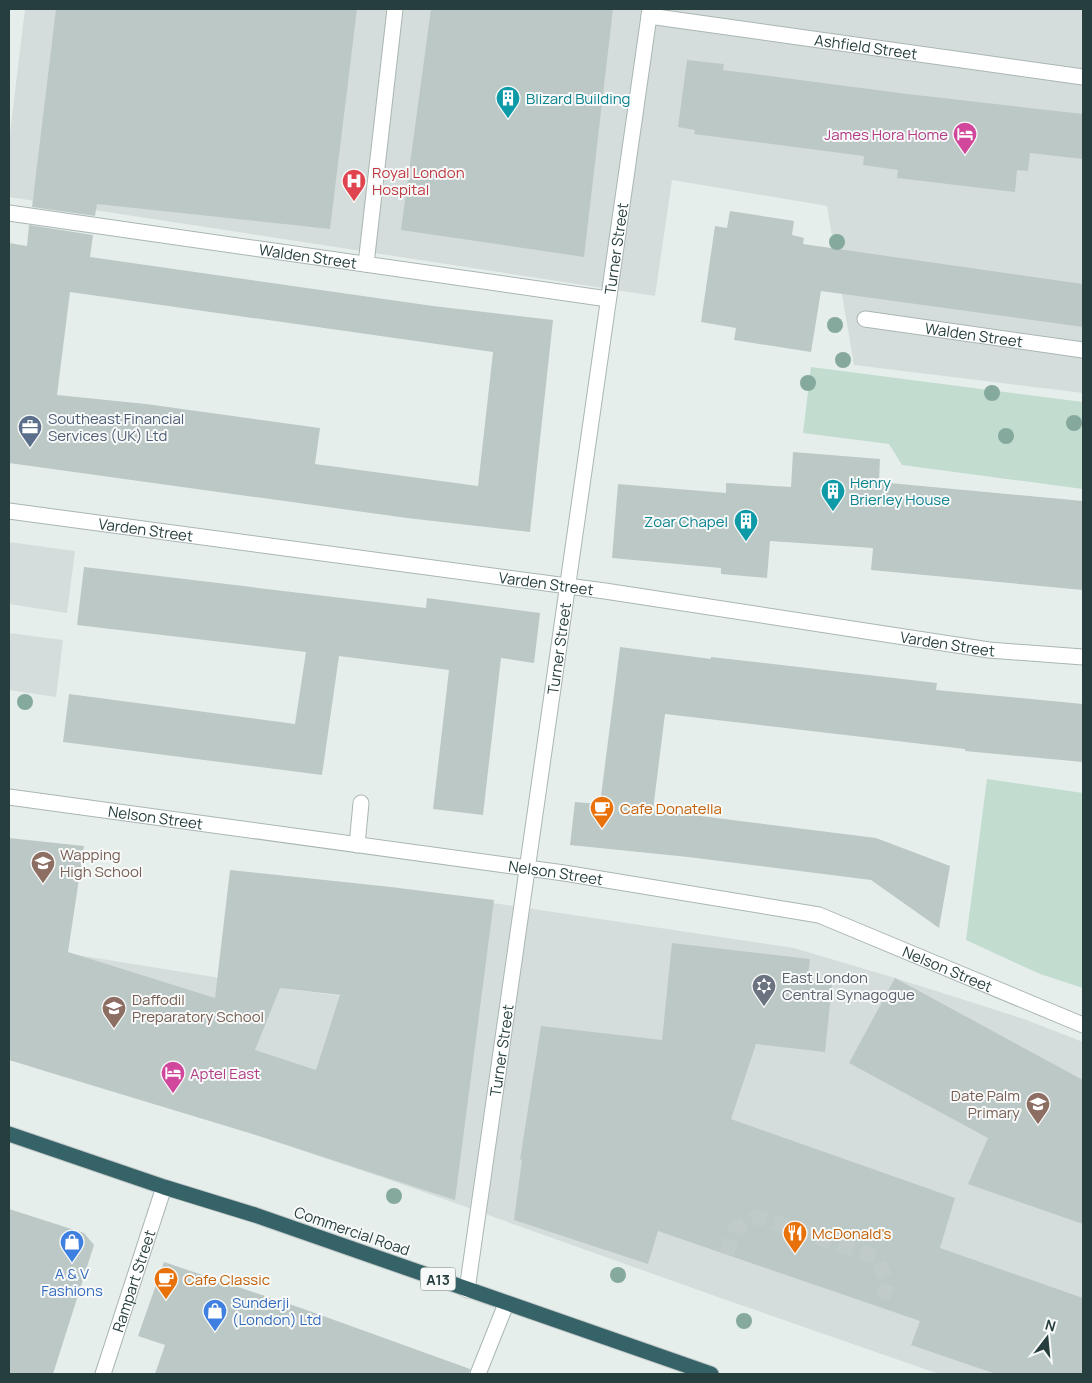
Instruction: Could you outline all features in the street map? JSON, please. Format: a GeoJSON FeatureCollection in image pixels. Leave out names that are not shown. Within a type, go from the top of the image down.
{"type":"FeatureCollection","features":[{"type":"Feature","properties":{"kind":"highway","name":"Commercial Road"},"geometry":{"type":"LineString","coordinates":[[9,1134],[164,1187],[255,1215],[711,1374]]}},
{"type":"Feature","properties":{"kind":"street"},"geometry":{"type":"LineString","coordinates":[[366,264],[395,9]]}},
{"type":"Feature","properties":{"kind":"street","name":"Ashfield Street"},"geometry":{"type":"LineString","coordinates":[[649,12],[1083,77]]}},
{"type":"Feature","properties":{"kind":"street","name":"Turner Street"},"geometry":{"type":"LineString","coordinates":[[467,1290],[649,12]]}},
{"type":"Feature","properties":{"kind":"street","name":"Walden Street"},"geometry":{"type":"LineString","coordinates":[[9,212],[608,298]]}},
{"type":"Feature","properties":{"kind":"street","name":"Walden Street"},"geometry":{"type":"LineString","coordinates":[[865,319],[1083,350]]}},
{"type":"Feature","properties":{"kind":"street","name":"Varden Street"},"geometry":{"type":"LineString","coordinates":[[9,511],[568,586],[989,650],[1083,657]]}},
{"type":"Feature","properties":{"kind":"street","name":"Nelson Street"},"geometry":{"type":"LineString","coordinates":[[9,797],[527,868],[819,915],[1083,1025]]}},
{"type":"Feature","properties":{"kind":"street"},"geometry":{"type":"LineString","coordinates":[[357,845],[361,803]]}},
{"type":"Feature","properties":{"kind":"street","name":"Rampart Street"},"geometry":{"type":"LineString","coordinates":[[103,1374],[164,1187]]}},
{"type":"Feature","properties":{"kind":"street"},"geometry":{"type":"LineString","coordinates":[[478,1374],[506,1304]]}},
{"type":"Feature","properties":{"kind":"shaded area","name":"Royal London Hospital"},"geometry":{"type":"Polygon","coordinates":[[[25,9],[1083,9],[1083,393],[854,365],[827,206],[672,180],[655,296],[9,197],[9,141],[25,9]]]}},
{"type":"Feature","properties":{"kind":"shaded area"},"geometry":{"type":"Polygon","coordinates":[[[9,542],[75,551],[67,613],[9,604],[9,542]]]}},
{"type":"Feature","properties":{"kind":"shaded area"},"geometry":{"type":"Polygon","coordinates":[[[9,633],[63,640],[56,697],[9,690],[9,633]]]}},
{"type":"Feature","properties":{"kind":"shaded area"},"geometry":{"type":"Polygon","coordinates":[[[393,888],[794,948],[1024,1019],[1083,1042],[1083,1374],[939,1374],[390,1180],[259,1136],[41,1070],[9,1058],[9,992],[14,973],[77,955],[288,989],[373,1000],[393,888]]]}},
{"type":"Feature","properties":{"kind":"green space"},"geometry":{"type":"Polygon","coordinates":[[[811,367],[1083,402],[1083,489],[902,465],[889,444],[803,433],[811,367]]]}},
{"type":"Feature","properties":{"kind":"green space"},"geometry":{"type":"Polygon","coordinates":[[[987,779],[1083,793],[1083,988],[1040,974],[966,940],[987,779]]]}},
{"type":"Feature","properties":{"kind":"building"},"geometry":{"type":"Polygon","coordinates":[[[56,9],[357,9],[330,229],[97,204],[95,216],[32,207],[56,9]]]}},
{"type":"Feature","properties":{"kind":"building","name":"Blizard Building"},"geometry":{"type":"Polygon","coordinates":[[[431,9],[613,9],[584,257],[401,230],[431,9]]]}},
{"type":"Feature","properties":{"kind":"building"},"geometry":{"type":"Polygon","coordinates":[[[687,60],[724,64],[723,70],[1083,114],[1083,159],[1030,153],[1028,171],[1017,170],[1015,192],[897,178],[898,170],[863,165],[864,156],[694,134],[695,130],[678,127],[687,60]]]}},
{"type":"Feature","properties":{"kind":"building"},"geometry":{"type":"Polygon","coordinates":[[[730,211],[794,221],[792,235],[804,238],[803,244],[1083,284],[1083,327],[821,291],[811,352],[734,340],[736,328],[701,322],[715,226],[727,228],[730,211]]]}},
{"type":"Feature","properties":{"kind":"building"},"geometry":{"type":"Polygon","coordinates":[[[29,225],[93,235],[90,257],[433,306],[553,320],[530,532],[407,518],[9,463],[9,243],[27,246],[29,225]],[[70,292],[57,395],[146,404],[320,428],[315,464],[478,486],[493,352],[70,292]]]}},
{"type":"Feature","properties":{"kind":"building"},"geometry":{"type":"Polygon","coordinates":[[[793,452],[880,459],[879,482],[1083,501],[1083,590],[871,570],[873,548],[770,541],[767,578],[721,574],[721,568],[612,558],[618,484],[726,493],[726,483],[791,487],[793,452]]]}},
{"type":"Feature","properties":{"kind":"building"},"geometry":{"type":"Polygon","coordinates":[[[84,567],[426,608],[427,598],[540,613],[534,663],[501,658],[483,815],[433,809],[449,670],[339,656],[322,775],[63,742],[69,694],[295,724],[306,652],[77,625],[84,567]]]}},
{"type":"Feature","properties":{"kind":"building"},"geometry":{"type":"Polygon","coordinates":[[[620,647],[711,659],[711,657],[937,683],[936,690],[1083,704],[1083,762],[965,751],[965,749],[665,714],[653,810],[876,838],[950,866],[939,928],[871,880],[688,857],[570,845],[575,802],[600,804],[620,647]]]}},
{"type":"Feature","properties":{"kind":"building"},"geometry":{"type":"Polygon","coordinates":[[[9,838],[84,846],[68,952],[215,998],[230,870],[494,900],[455,1200],[259,1136],[9,1060],[9,838]],[[280,988],[255,1050],[316,1070],[340,995],[280,988]]]}},
{"type":"Feature","properties":{"kind":"building"},"geometry":{"type":"Polygon","coordinates":[[[672,943],[810,959],[807,982],[832,985],[825,1052],[756,1044],[731,1119],[955,1198],[940,1248],[1083,1298],[1083,1374],[996,1374],[911,1345],[920,1321],[658,1231],[648,1264],[514,1220],[522,1159],[520,1160],[541,1026],[662,1040],[672,943]]]}},
{"type":"Feature","properties":{"kind":"building"},"geometry":{"type":"Polygon","coordinates":[[[895,978],[1083,1080],[1083,1224],[968,1184],[988,1138],[849,1063],[895,978]]]}},
{"type":"Feature","properties":{"kind":"building"},"geometry":{"type":"Polygon","coordinates":[[[9,1209],[84,1233],[94,1245],[53,1374],[9,1374],[9,1209]]]}},
{"type":"Feature","properties":{"kind":"building"},"geometry":{"type":"Polygon","coordinates":[[[164,1262],[301,1308],[470,1369],[469,1374],[155,1374],[165,1345],[138,1336],[164,1262]]]}},
{"type":"Feature","properties":{"kind":"tunnel"},"geometry":{"type":"LineString","coordinates":[[726,1254],[734,1230],[758,1217],[876,1257],[888,1284],[879,1306]]}},
{"type":"Feature","properties":{"kind":"place","name":"Blizard Building"},"geometry":{"type":"Point","coordinates":[508,119]}},
{"type":"Feature","properties":{"kind":"place","name":"James Hora Home"},"geometry":{"type":"Point","coordinates":[965,155]}},
{"type":"Feature","properties":{"kind":"place","name":"Royal London Hospital"},"geometry":{"type":"Point","coordinates":[354,202]}},
{"type":"Feature","properties":{"kind":"place","name":"Southeast Financial Services (UK) Ltd"},"geometry":{"type":"Point","coordinates":[30,448]}},
{"type":"Feature","properties":{"kind":"place","name":"Henry Brierley House"},"geometry":{"type":"Point","coordinates":[833,512]}},
{"type":"Feature","properties":{"kind":"place","name":"Zoar Chapel"},"geometry":{"type":"Point","coordinates":[746,542]}},
{"type":"Feature","properties":{"kind":"place","name":"Cafe Donatella"},"geometry":{"type":"Point","coordinates":[602,829]}},
{"type":"Feature","properties":{"kind":"place","name":"Wapping High School"},"geometry":{"type":"Point","coordinates":[43,884]}},
{"type":"Feature","properties":{"kind":"place","name":"East London Central Synagogue"},"geometry":{"type":"Point","coordinates":[764,1007]}},
{"type":"Feature","properties":{"kind":"place","name":"Daffodil Preparatory School"},"geometry":{"type":"Point","coordinates":[114,1029]}},
{"type":"Feature","properties":{"kind":"place","name":"Aptel East"},"geometry":{"type":"Point","coordinates":[173,1094]}},
{"type":"Feature","properties":{"kind":"place","name":"Date Palm Primary"},"geometry":{"type":"Point","coordinates":[1038,1125]}},
{"type":"Feature","properties":{"kind":"place","name":"McDonald's"},"geometry":{"type":"Point","coordinates":[795,1254]}},
{"type":"Feature","properties":{"kind":"place","name":"A & V Fashions"},"geometry":{"type":"Point","coordinates":[72,1263]}},
{"type":"Feature","properties":{"kind":"place","name":"Cafe Classic"},"geometry":{"type":"Point","coordinates":[166,1300]}},
{"type":"Feature","properties":{"kind":"place","name":"Sunderji (London) Ltd"},"geometry":{"type":"Point","coordinates":[215,1332]}}]}
